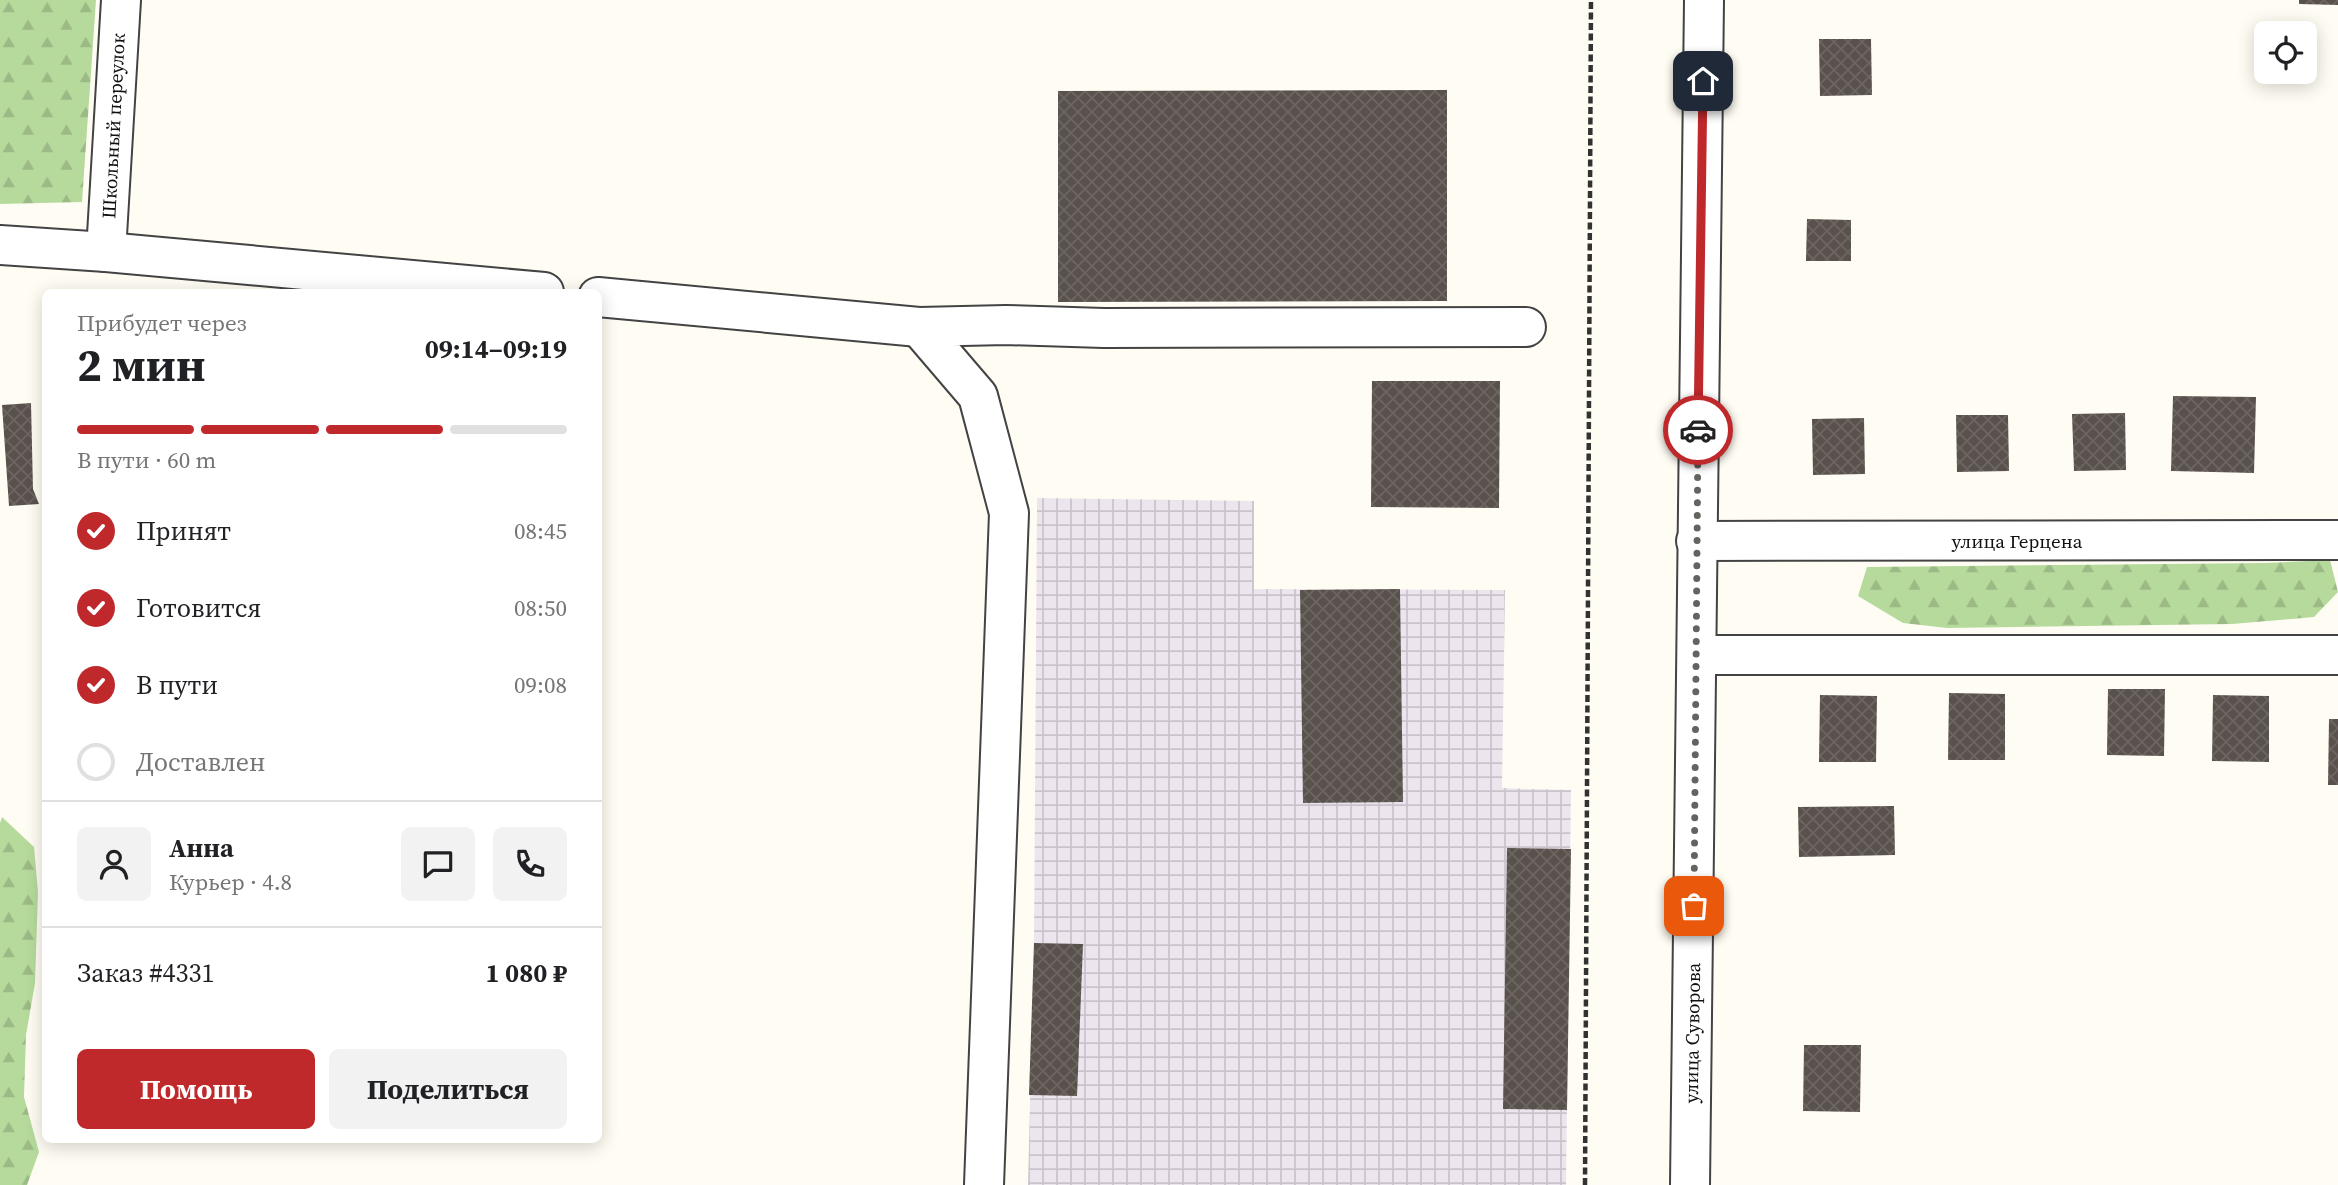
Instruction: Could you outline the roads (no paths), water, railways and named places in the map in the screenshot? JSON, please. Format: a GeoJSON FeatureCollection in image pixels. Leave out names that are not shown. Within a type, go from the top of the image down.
{"type":"FeatureCollection","features":[{"type":"Feature","properties":{"kind":"street","name":"Школьный переулок"},"geometry":{"type":"LineString","coordinates":[[106,252],[121,0]]}},
{"type":"Feature","properties":{"kind":"street","name":"улица Суворова"},"geometry":{"type":"LineString","coordinates":[[1690,1185],[1704,0]]}},
{"type":"Feature","properties":{"kind":"street"},"geometry":{"type":"LineString","coordinates":[[0,245],[106,252],[511,289]]}},
{"type":"Feature","properties":{"kind":"street"},"geometry":{"type":"LineString","coordinates":[[602,297],[919,327],[1526,327]]}},
{"type":"Feature","properties":{"kind":"street"},"geometry":{"type":"LineString","coordinates":[[919,327],[978,396],[1009,513],[984,1185]]}},
{"type":"Feature","properties":{"kind":"street","name":"улица Герцена"},"geometry":{"type":"LineString","coordinates":[[1696,541],[2338,540]]}},
{"type":"Feature","properties":{"kind":"street"},"geometry":{"type":"LineString","coordinates":[[1697,655],[2338,655]]}}]}
